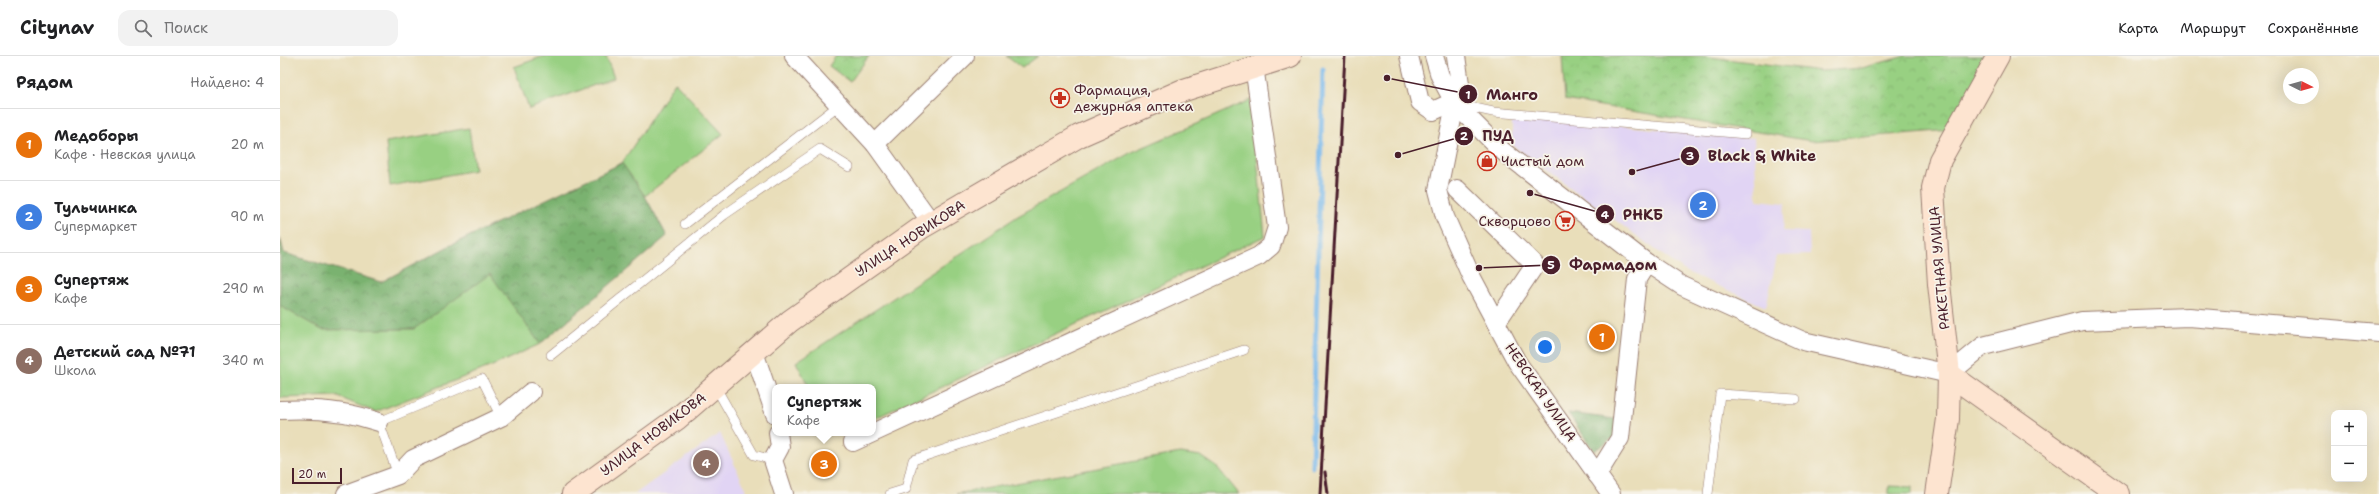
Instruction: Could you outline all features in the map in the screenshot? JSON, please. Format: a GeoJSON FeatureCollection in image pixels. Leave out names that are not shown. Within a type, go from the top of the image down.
{"type":"FeatureCollection","features":[{"type":"Feature","properties":{"kind":"main road","name":"РАКЕТНАЯ УЛИЦА"},"geometry":{"type":"LineString","coordinates":[[1937,494],[1948,419],[1949,374],[1939,284],[1933,188],[1940,160],[1998,56]]}},
{"type":"Feature","properties":{"kind":"main road","name":"УЛИЦА НОВИКОВА"},"geometry":{"type":"LineString","coordinates":[[573,494],[678,418],[797,316],[931,222],[1079,136],[1181,91],[1285,57]]}},
{"type":"Feature","properties":{"kind":"main road"},"geometry":{"type":"LineString","coordinates":[[1949,374],[2118,494]]}},
{"type":"Feature","properties":{"kind":"street"},"geometry":{"type":"LineString","coordinates":[[794,56],[875,144],[931,222]]}},
{"type":"Feature","properties":{"kind":"street"},"geometry":{"type":"LineString","coordinates":[[875,144],[965,56]]}},
{"type":"Feature","properties":{"kind":"street"},"geometry":{"type":"LineString","coordinates":[[1409,56],[1420,102],[1433,111],[1455,103]]}},
{"type":"Feature","properties":{"kind":"street"},"geometry":{"type":"LineString","coordinates":[[1434,56],[1440,76],[1455,103],[1500,149],[1647,263],[1682,286],[1803,341],[1949,374],[1982,346],[2082,321],[2189,317],[2379,333]]}},
{"type":"Feature","properties":{"kind":"street","name":"НЕВСКАЯ УЛИЦА"},"geometry":{"type":"LineString","coordinates":[[1456,56],[1462,98],[1455,103],[1438,190],[1445,217],[1468,270],[1517,362],[1611,494]]}},
{"type":"Feature","properties":{"kind":"street"},"geometry":{"type":"LineString","coordinates":[[876,431],[1259,256],[1271,246],[1277,228],[1254,66]]}},
{"type":"Feature","properties":{"kind":"street"},"geometry":{"type":"LineString","coordinates":[[1457,189],[1535,265],[1496,323]]}},
{"type":"Feature","properties":{"kind":"street"},"geometry":{"type":"LineString","coordinates":[[1597,475],[1620,438],[1637,279],[1647,263]]}},
{"type":"Feature","properties":{"kind":"street"},"geometry":{"type":"LineString","coordinates":[[754,352],[772,405]]}},
{"type":"Feature","properties":{"kind":"street"},"geometry":{"type":"LineString","coordinates":[[346,494],[398,475],[413,459],[501,417],[531,392]]}},
{"type":"Feature","properties":{"kind":"street"},"geometry":{"type":"LineString","coordinates":[[280,410],[310,408],[360,416],[379,422]]}},
{"type":"Feature","properties":{"kind":"street"},"geometry":{"type":"LineString","coordinates":[[778,436],[780,447],[773,460],[784,494]]}},
{"type":"Feature","properties":{"kind":"street"},"geometry":{"type":"LineString","coordinates":[[853,442],[866,436]]}},
{"type":"Feature","properties":{"kind":"lane"},"geometry":{"type":"LineString","coordinates":[[1455,103],[1493,112],[1746,134]]}},
{"type":"Feature","properties":{"kind":"lane"},"geometry":{"type":"LineString","coordinates":[[685,224],[839,104]]}},
{"type":"Feature","properties":{"kind":"lane"},"geometry":{"type":"LineString","coordinates":[[551,355],[724,215],[820,149],[849,167]]}},
{"type":"Feature","properties":{"kind":"lane"},"geometry":{"type":"LineString","coordinates":[[890,494],[906,489],[913,460],[1244,350]]}},
{"type":"Feature","properties":{"kind":"lane"},"geometry":{"type":"LineString","coordinates":[[398,475],[379,422],[482,379],[501,417]]}},
{"type":"Feature","properties":{"kind":"lane"},"geometry":{"type":"LineString","coordinates":[[715,386],[754,455],[773,460]]}},
{"type":"Feature","properties":{"kind":"lane"},"geometry":{"type":"LineString","coordinates":[[1708,494],[1720,394],[1796,399]]}},
{"type":"Feature","properties":{"kind":"shaded area"},"geometry":{"type":"Polygon","coordinates":[[[1512,116],[1754,138],[1757,200],[1785,203],[1783,231],[1809,232],[1810,255],[1777,256],[1766,307],[1685,271],[1512,145],[1512,116]]]}},
{"type":"Feature","properties":{"kind":"shaded area"},"geometry":{"type":"Polygon","coordinates":[[[720,433],[748,494],[635,494],[720,433]]]}},
{"type":"Feature","properties":{"kind":"green space"},"geometry":{"type":"Polygon","coordinates":[[[544,56],[606,56],[614,78],[529,109],[514,67],[544,56]]]}},
{"type":"Feature","properties":{"kind":"green space"},"geometry":{"type":"Polygon","coordinates":[[[836,56],[869,56],[850,82],[829,66],[836,56]]]}},
{"type":"Feature","properties":{"kind":"green space"},"geometry":{"type":"Polygon","coordinates":[[[1006,56],[1038,56],[1022,68],[1006,56]]]}},
{"type":"Feature","properties":{"kind":"green space"},"geometry":{"type":"Polygon","coordinates":[[[1562,56],[1702,56],[1821,71],[1862,68],[1905,56],[1988,56],[1952,130],[1812,141],[1565,100],[1562,56]]]}},
{"type":"Feature","properties":{"kind":"green space"},"geometry":{"type":"Polygon","coordinates":[[[675,82],[723,134],[645,196],[622,163],[675,82]]]}},
{"type":"Feature","properties":{"kind":"green space"},"geometry":{"type":"Polygon","coordinates":[[[1251,100],[1265,236],[876,418],[876,384],[807,384],[796,362],[1018,216],[1130,153],[1251,100]]]}},
{"type":"Feature","properties":{"kind":"green space"},"geometry":{"type":"Polygon","coordinates":[[[469,128],[475,170],[390,186],[386,142],[469,128]]]}},
{"type":"Feature","properties":{"kind":"green space"},"geometry":{"type":"Polygon","coordinates":[[[622,163],[645,196],[667,236],[540,344],[490,275],[414,329],[322,330],[280,306],[280,237],[284,253],[381,282],[449,246],[622,163]]]}},
{"type":"Feature","properties":{"kind":"green space"},"geometry":{"type":"Polygon","coordinates":[[[490,274],[540,344],[497,364],[375,412],[336,396],[280,398],[280,306],[322,330],[414,329],[490,274]]]}},
{"type":"Feature","properties":{"kind":"green space"},"geometry":{"type":"Polygon","coordinates":[[[1568,413],[1615,419],[1617,435],[1594,451],[1568,413]]]}},
{"type":"Feature","properties":{"kind":"green space"},"geometry":{"type":"Polygon","coordinates":[[[1180,453],[1201,456],[1217,467],[1239,494],[956,494],[1180,453]]]}},
{"type":"Feature","properties":{"kind":"green space"},"geometry":{"type":"Polygon","coordinates":[[[1889,486],[1912,487],[1912,494],[1889,494],[1889,486]]]}},
{"type":"Feature","properties":{"kind":"waterway"},"geometry":{"type":"LineString","coordinates":[[1312,467],[1323,69]]}},
{"type":"Feature","properties":{"kind":"railway"},"geometry":{"type":"LineString","coordinates":[[1320,494],[1345,56]]}},
{"type":"Feature","properties":{"kind":"railway"},"geometry":{"type":"LineString","coordinates":[[1325,472],[1328,494]]}},
{"type":"Feature","properties":{"kind":"place","name":"Манго"},"geometry":{"type":"Point","coordinates":[1387,78]}},
{"type":"Feature","properties":{"kind":"place","name":"Фармация, дежурная аптека"},"geometry":{"type":"Point","coordinates":[1060,98]}},
{"type":"Feature","properties":{"kind":"place","name":"ПУД"},"geometry":{"type":"Point","coordinates":[1398,155]}},
{"type":"Feature","properties":{"kind":"place","name":"Чистый дом"},"geometry":{"type":"Point","coordinates":[1487,161]}},
{"type":"Feature","properties":{"kind":"place","name":"Black & White"},"geometry":{"type":"Point","coordinates":[1632,172]}},
{"type":"Feature","properties":{"kind":"place","name":"РНКБ"},"geometry":{"type":"Point","coordinates":[1530,193]}},
{"type":"Feature","properties":{"kind":"place","name":"Тульчинка"},"geometry":{"type":"Point","coordinates":[1703,205]}},
{"type":"Feature","properties":{"kind":"place","name":"Скворцово"},"geometry":{"type":"Point","coordinates":[1565,221]}},
{"type":"Feature","properties":{"kind":"place","name":"Фармадом"},"geometry":{"type":"Point","coordinates":[1479,268]}},
{"type":"Feature","properties":{"kind":"place","name":"Медоборы"},"geometry":{"type":"Point","coordinates":[1602,337]}},
{"type":"Feature","properties":{"kind":"place","name":"Детский сад №71"},"geometry":{"type":"Point","coordinates":[706,463]}},
{"type":"Feature","properties":{"kind":"place","name":"Супертяж"},"geometry":{"type":"Point","coordinates":[824,464]}}]}
